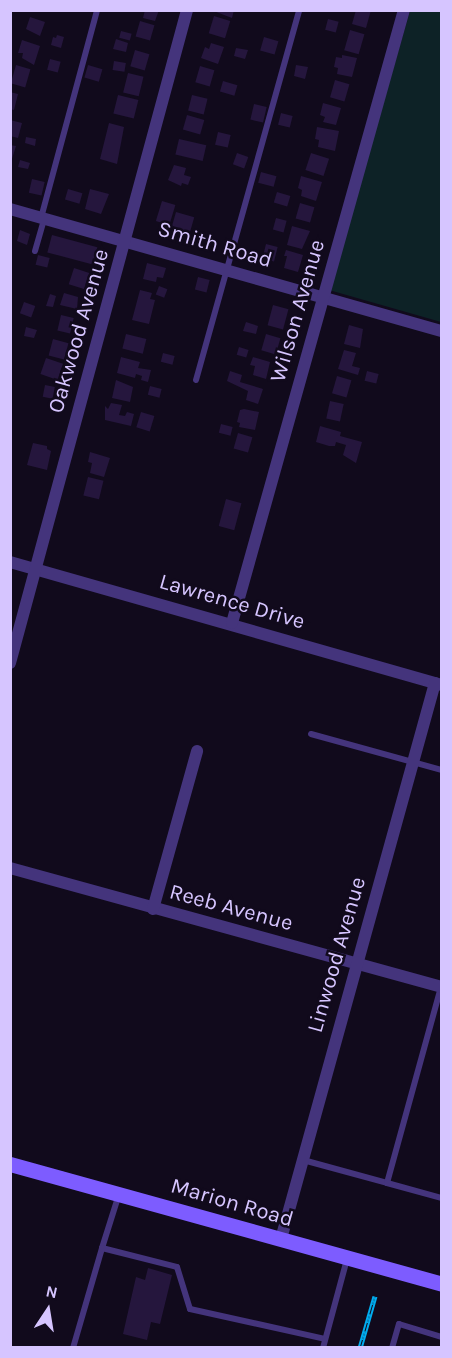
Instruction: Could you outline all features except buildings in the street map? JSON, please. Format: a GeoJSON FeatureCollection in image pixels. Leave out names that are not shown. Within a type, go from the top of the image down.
{"type":"FeatureCollection","features":[{"type":"Feature","properties":{"kind":"street","name":"Oakwood Avenue"},"geometry":{"type":"LineString","coordinates":[[12,654],[187,10]]}},
{"type":"Feature","properties":{"kind":"street","name":"Wilson Avenue"},"geometry":{"type":"LineString","coordinates":[[232,623],[404,10]]}},
{"type":"Feature","properties":{"kind":"street","name":"Smith Road"},"geometry":{"type":"LineString","coordinates":[[10,209],[441,331]]}},
{"type":"Feature","properties":{"kind":"street","name":"Lawrence Drive"},"geometry":{"type":"LineString","coordinates":[[10,562],[232,623],[438,684]]}},
{"type":"Feature","properties":{"kind":"street","name":"Linwood Avenue"},"geometry":{"type":"LineString","coordinates":[[281,1239],[413,762],[438,684]]}},
{"type":"Feature","properties":{"kind":"street"},"geometry":{"type":"LineString","coordinates":[[153,909],[197,751]]}},
{"type":"Feature","properties":{"kind":"street","name":"Reeb Avenue"},"geometry":{"type":"LineString","coordinates":[[10,868],[441,987]]}},
{"type":"Feature","properties":{"kind":"street","name":"Marion Road"},"geometry":{"type":"LineString","coordinates":[[10,1164],[441,1284]]}},
{"type":"Feature","properties":{"kind":"lane"},"geometry":{"type":"LineString","coordinates":[[35,251],[97,10]]}},
{"type":"Feature","properties":{"kind":"lane"},"geometry":{"type":"LineString","coordinates":[[196,380],[299,10]]}},
{"type":"Feature","properties":{"kind":"lane"},"geometry":{"type":"LineString","coordinates":[[311,734],[441,770]]}},
{"type":"Feature","properties":{"kind":"lane"},"geometry":{"type":"LineString","coordinates":[[387,1183],[441,987]]}},
{"type":"Feature","properties":{"kind":"lane"},"geometry":{"type":"LineString","coordinates":[[302,1160],[441,1198]]}},
{"type":"Feature","properties":{"kind":"lane"},"geometry":{"type":"LineString","coordinates":[[73,1347],[119,1194]]}},
{"type":"Feature","properties":{"kind":"lane"},"geometry":{"type":"LineString","coordinates":[[102,1248],[177,1267],[190,1309],[325,1340]]}},
{"type":"Feature","properties":{"kind":"lane"},"geometry":{"type":"LineString","coordinates":[[323,1347],[348,1258]]}},
{"type":"Feature","properties":{"kind":"lane"},"geometry":{"type":"LineString","coordinates":[[392,1347],[399,1324],[441,1337]]}},
{"type":"Feature","properties":{"kind":"green space"},"geometry":{"type":"Polygon","coordinates":[[[410,11],[441,11],[441,322],[329,290],[410,11]]]}},
{"type":"Feature","properties":{"kind":"railway"},"geometry":{"type":"LineString","coordinates":[[360,1348],[375,1296]]}}]}
